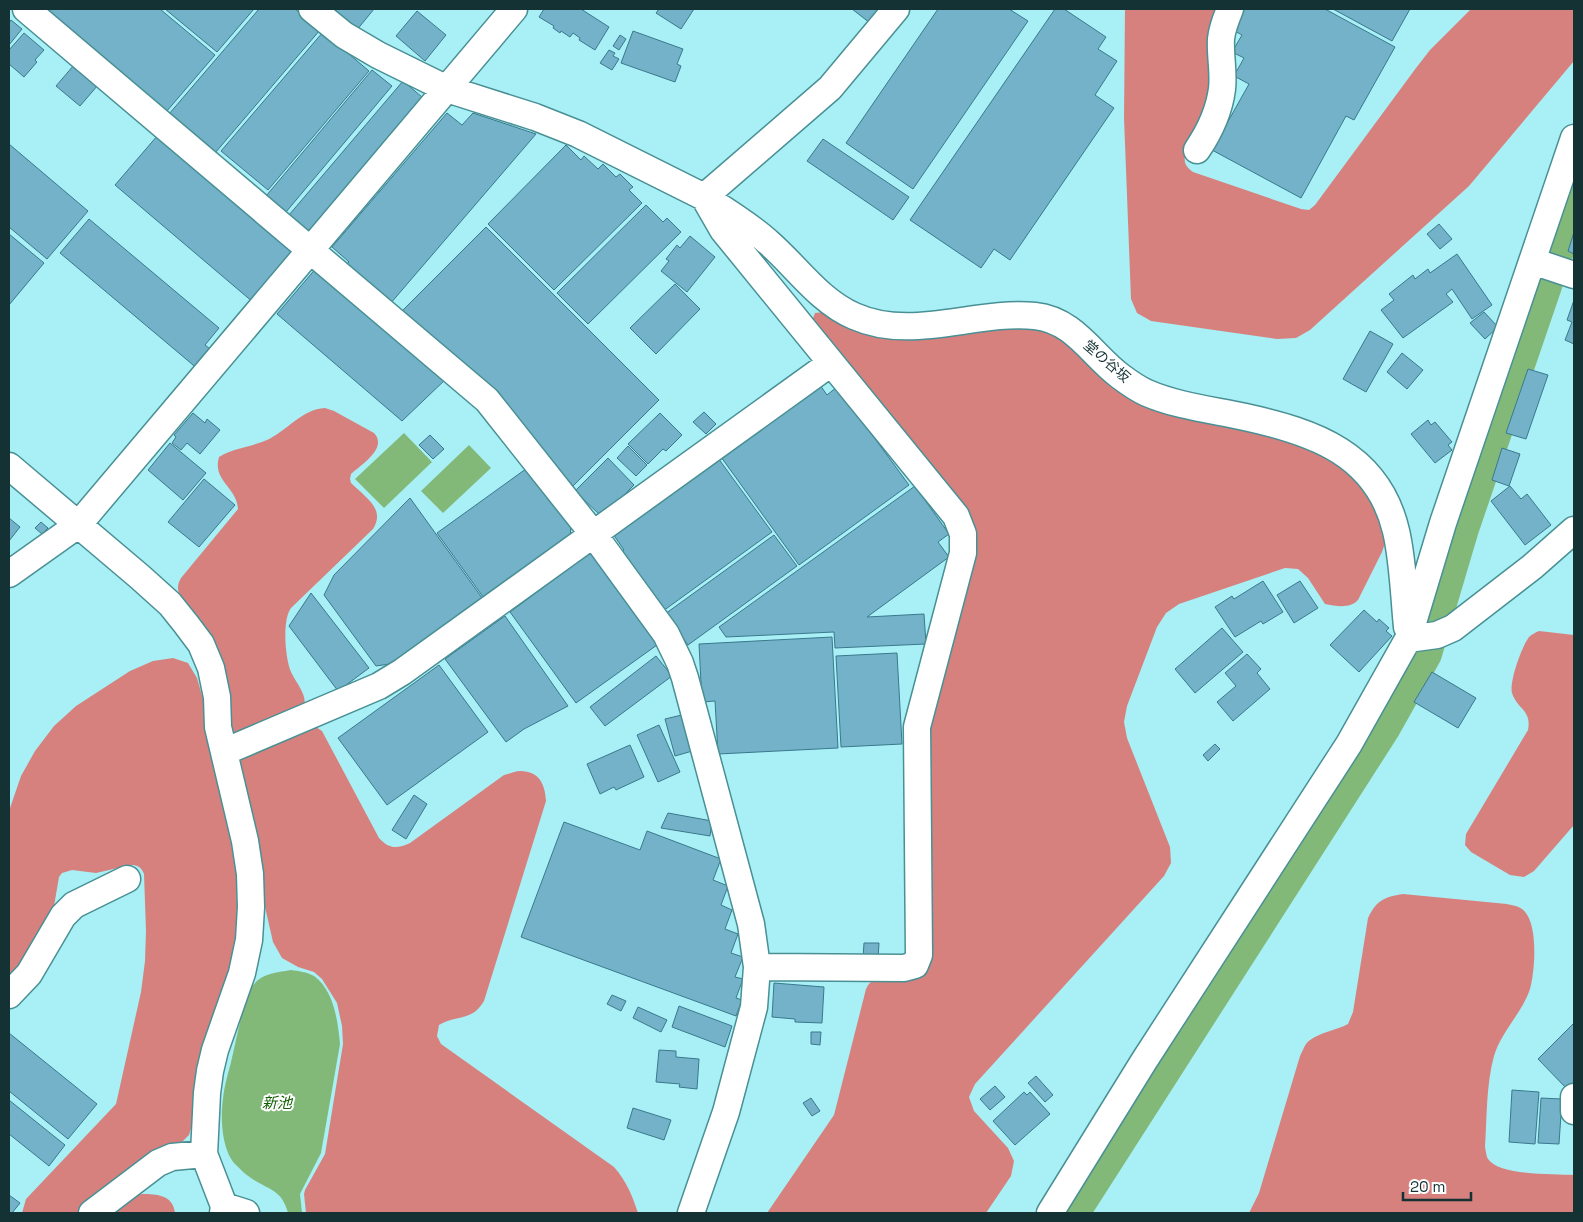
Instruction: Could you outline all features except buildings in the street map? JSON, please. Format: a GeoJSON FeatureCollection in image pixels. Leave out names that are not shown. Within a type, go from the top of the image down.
{"type":"FeatureCollection","features":[{"type":"Feature","properties":{"kind":"street"},"geometry":{"type":"LineString","coordinates":[[26,9],[487,400],[594,535],[666,634],[680,663],[751,924],[757,966],[754,1007],[726,1112],[691,1213]]}},
{"type":"Feature","properties":{"kind":"street","name":"堂の谷坂"},"geometry":{"type":"LineString","coordinates":[[312,9],[344,36],[447,89],[535,117],[578,134],[704,197],[741,220],[768,242],[830,303],[854,316],[880,325],[908,327],[1015,315],[1038,316],[1060,323],[1079,336],[1119,376],[1147,392],[1178,403],[1284,425],[1329,443],[1348,456],[1365,472],[1379,490],[1390,510],[1421,637]]}},
{"type":"Feature","properties":{"kind":"street"},"geometry":{"type":"LineString","coordinates":[[9,574],[78,525],[514,9]]}},
{"type":"Feature","properties":{"kind":"street"},"geometry":{"type":"LineString","coordinates":[[757,966],[904,968],[915,965],[919,955],[916,727],[963,553],[963,534],[956,516],[723,230],[704,197],[830,88],[896,9]]}},
{"type":"Feature","properties":{"kind":"street"},"geometry":{"type":"LineString","coordinates":[[1197,150],[1214,120],[1219,104],[1222,88],[1221,40],[1224,24],[1230,9]]}},
{"type":"Feature","properties":{"kind":"street"},"geometry":{"type":"LineString","coordinates":[[1050,1213],[1144,1061],[1349,744],[1421,637],[1443,523],[1574,138]]}},
{"type":"Feature","properties":{"kind":"street"},"geometry":{"type":"LineString","coordinates":[[1532,261],[1574,275]]}},
{"type":"Feature","properties":{"kind":"street"},"geometry":{"type":"LineString","coordinates":[[224,752],[379,686],[394,677],[831,363]]}},
{"type":"Feature","properties":{"kind":"street"},"geometry":{"type":"LineString","coordinates":[[9,466],[170,604],[201,644],[211,668],[217,697],[218,727],[250,874],[251,907],[242,973],[215,1050],[207,1093],[204,1154],[231,1211]]}},
{"type":"Feature","properties":{"kind":"street"},"geometry":{"type":"LineString","coordinates":[[1421,637],[1453,628],[1532,567],[1574,530]]}},
{"type":"Feature","properties":{"kind":"street"},"geometry":{"type":"LineString","coordinates":[[9,995],[30,974],[63,916],[74,905],[127,879]]}},
{"type":"Feature","properties":{"kind":"street"},"geometry":{"type":"LineString","coordinates":[[1574,1097],[1574,1111]]}},
{"type":"Feature","properties":{"kind":"street"},"geometry":{"type":"LineString","coordinates":[[92,1213],[158,1163],[172,1157],[204,1154]]}},
{"type":"Feature","properties":{"kind":"shaded area"},"geometry":{"type":"Polygon","coordinates":[[[1125,9],[1221,9],[1214,87],[1186,152],[1185,163],[1193,172],[1301,209],[1309,210],[1315,205],[1430,50],[1471,9],[1574,9],[1574,61],[1469,186],[1310,330],[1296,338],[1277,339],[1151,321],[1137,313],[1131,299],[1124,118],[1125,9]]]}},
{"type":"Feature","properties":{"kind":"shaded area"},"geometry":{"type":"Polygon","coordinates":[[[815,313],[1015,324],[1056,331],[1090,359],[1325,451],[1372,494],[1386,540],[1358,600],[1351,605],[1325,604],[1308,578],[1298,569],[1285,568],[1179,604],[1166,613],[1157,627],[1127,706],[1124,722],[1127,738],[1170,847],[1171,863],[1164,876],[975,1084],[969,1097],[974,1111],[1008,1148],[1014,1161],[1011,1176],[986,1213],[767,1213],[834,1115],[866,989],[873,980],[878,978],[906,977],[924,746],[971,554],[812,321],[815,313]]]}},
{"type":"Feature","properties":{"kind":"shaded area"},"geometry":{"type":"Polygon","coordinates":[[[325,408],[374,433],[377,439],[376,450],[367,461],[351,474],[350,479],[351,483],[372,504],[377,515],[376,522],[373,529],[291,608],[288,614],[285,630],[287,658],[291,672],[303,694],[304,708],[237,735],[232,730],[228,682],[218,648],[198,617],[180,596],[179,584],[181,578],[238,509],[234,495],[219,472],[219,457],[267,440],[309,412],[325,408]]]}},
{"type":"Feature","properties":{"kind":"shaded area"},"geometry":{"type":"Polygon","coordinates":[[[1539,631],[1574,635],[1574,825],[1534,871],[1524,877],[1510,875],[1471,852],[1465,845],[1466,834],[1528,730],[1528,718],[1512,693],[1512,681],[1523,648],[1529,637],[1539,631]]]}},
{"type":"Feature","properties":{"kind":"shaded area"},"geometry":{"type":"Polygon","coordinates":[[[173,658],[188,663],[197,678],[203,699],[205,729],[231,843],[236,875],[237,907],[235,938],[229,970],[202,1045],[196,1069],[192,1125],[189,1135],[181,1143],[154,1155],[77,1213],[22,1213],[26,1199],[116,1104],[141,992],[146,931],[144,874],[139,867],[131,865],[96,873],[72,870],[62,873],[59,877],[53,912],[9,986],[9,811],[21,776],[35,751],[54,726],[76,706],[130,671],[153,661],[173,658]]]}},
{"type":"Feature","properties":{"kind":"shaded area"},"geometry":{"type":"Polygon","coordinates":[[[313,725],[322,731],[379,838],[393,847],[410,843],[504,775],[518,771],[532,773],[543,784],[546,801],[484,1001],[479,1008],[469,1015],[439,1025],[437,1036],[441,1044],[614,1167],[629,1189],[638,1213],[306,1213],[305,1190],[325,1154],[343,1044],[342,1026],[337,1003],[322,979],[314,972],[298,967],[282,958],[273,942],[265,907],[263,872],[258,838],[240,759],[313,725]]]}},
{"type":"Feature","properties":{"kind":"shaded area"},"geometry":{"type":"Polygon","coordinates":[[[1403,894],[1507,904],[1522,909],[1527,915],[1531,924],[1534,947],[1532,981],[1522,1006],[1497,1047],[1491,1067],[1488,1090],[1486,1155],[1494,1165],[1503,1169],[1528,1173],[1574,1175],[1574,1213],[1249,1213],[1259,1193],[1300,1056],[1310,1040],[1348,1024],[1353,1012],[1368,918],[1382,900],[1403,894]]]}},
{"type":"Feature","properties":{"kind":"shaded area"},"geometry":{"type":"Polygon","coordinates":[[[142,1194],[159,1195],[168,1199],[174,1207],[175,1213],[105,1213],[131,1196],[142,1194]]]}},
{"type":"Feature","properties":{"kind":"water"},"geometry":{"type":"Polygon","coordinates":[[[404,433],[432,462],[384,508],[355,479],[404,433]]]}},
{"type":"Feature","properties":{"kind":"water"},"geometry":{"type":"Polygon","coordinates":[[[469,445],[491,468],[443,513],[421,491],[469,445]]]}},
{"type":"Feature","properties":{"kind":"water","name":"新池"},"geometry":{"type":"Polygon","coordinates":[[[291,970],[314,976],[326,989],[334,1007],[340,1044],[321,1153],[300,1194],[302,1213],[288,1213],[282,1199],[274,1191],[257,1182],[236,1165],[228,1152],[222,1125],[225,1085],[242,1015],[251,988],[259,979],[274,973],[291,970]]]}},
{"type":"Feature","properties":{"kind":"waterway"},"geometry":{"type":"LineString","coordinates":[[1554,251],[1574,191]]}},
{"type":"Feature","properties":{"kind":"waterway"},"geometry":{"type":"LineString","coordinates":[[1069,1213],[1381,726],[1422,653],[1459,528],[1543,282]]}}]}
